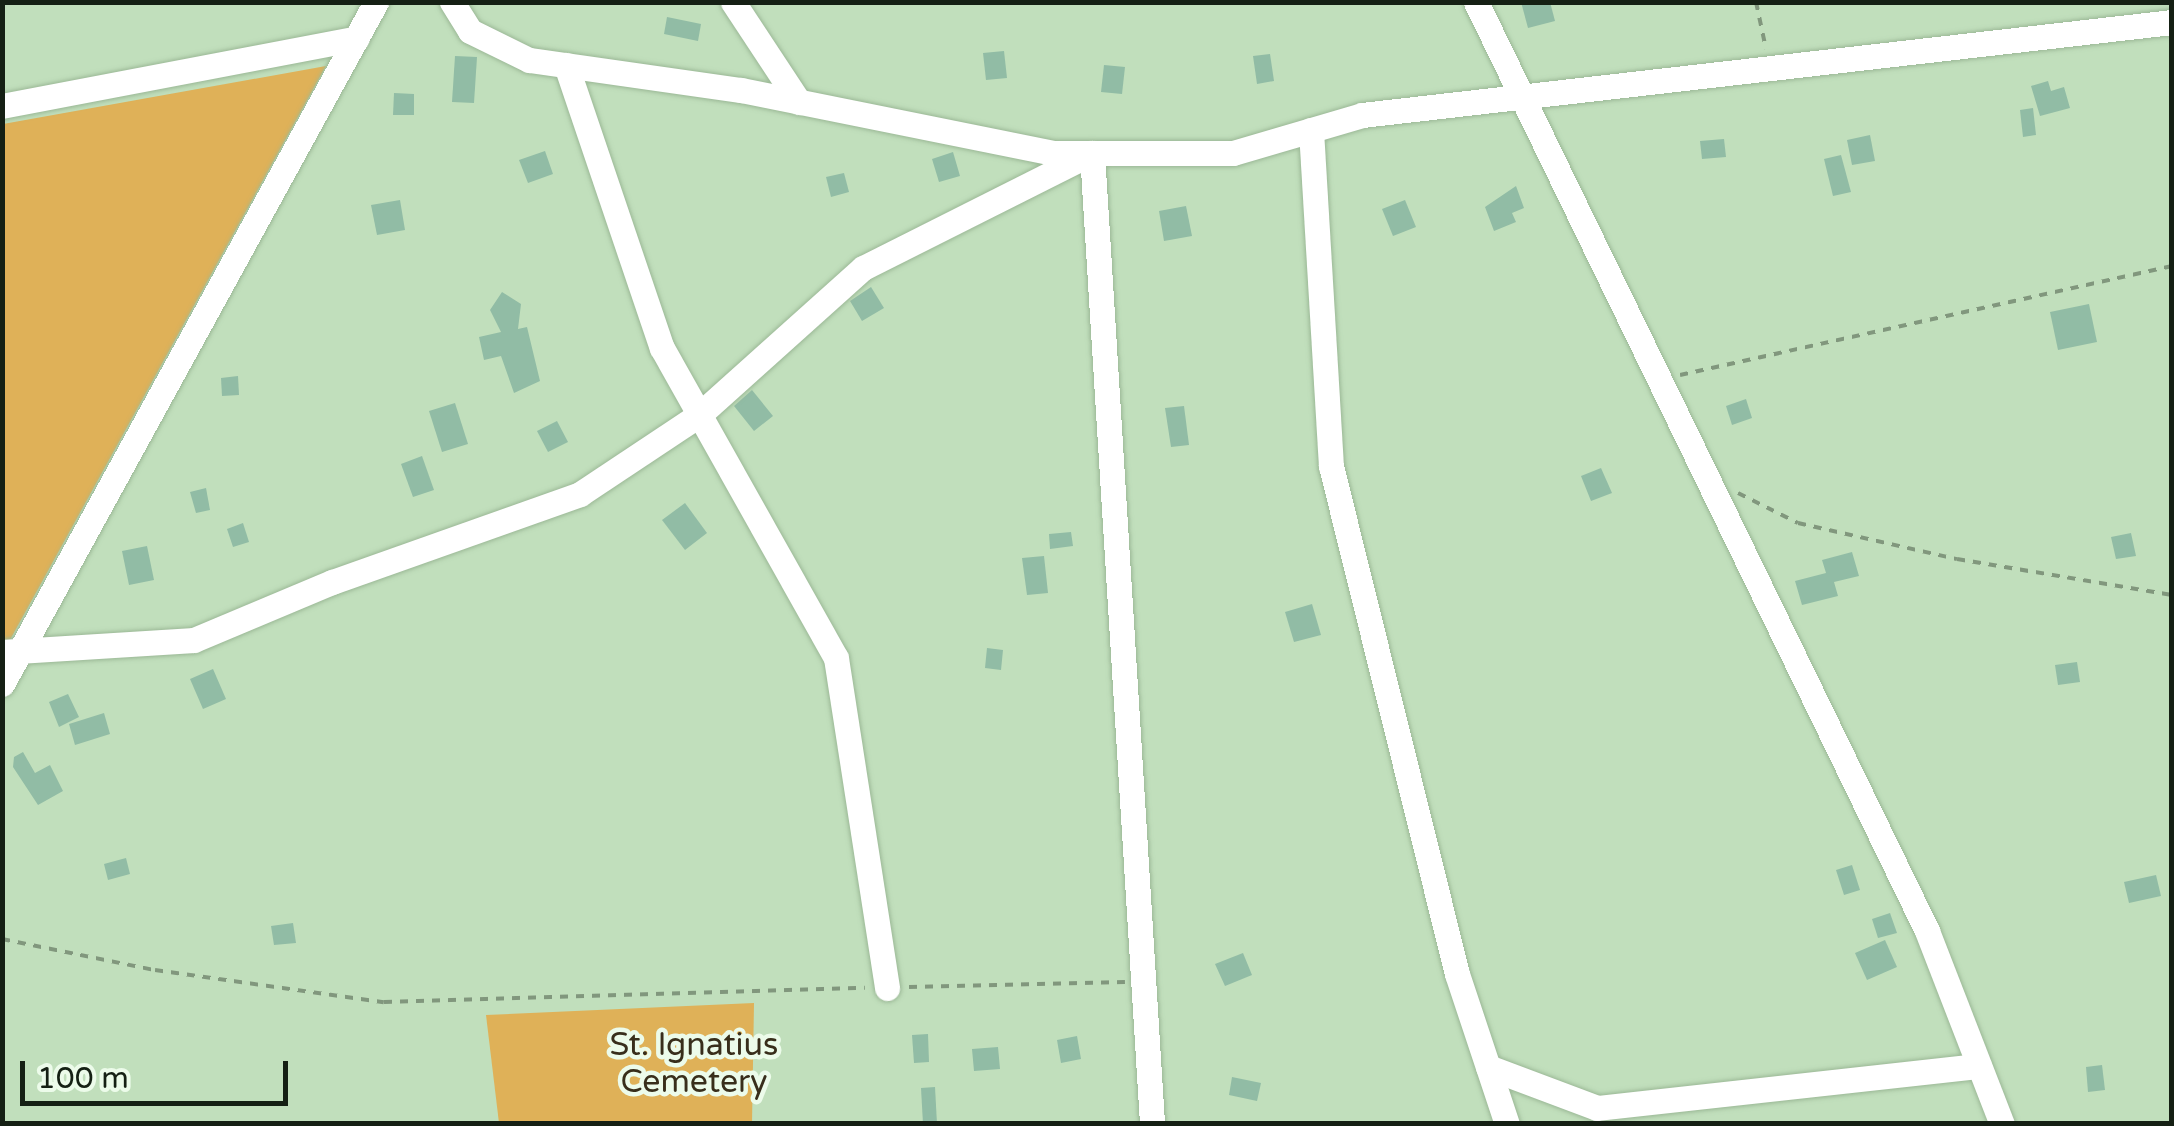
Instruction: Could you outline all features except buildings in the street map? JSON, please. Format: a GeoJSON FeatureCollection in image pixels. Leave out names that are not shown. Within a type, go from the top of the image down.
{"type":"FeatureCollection","features":[{"type":"Feature","properties":{"kind":"street"},"geometry":{"type":"LineString","coordinates":[[2,684],[11,653],[376,2]]}},
{"type":"Feature","properties":{"kind":"street"},"geometry":{"type":"LineString","coordinates":[[452,2],[470,32],[529,60],[799,102],[1054,153],[1233,153],[1362,115],[2172,22]]}},
{"type":"Feature","properties":{"kind":"street"},"geometry":{"type":"LineString","coordinates":[[733,2],[799,102]]}},
{"type":"Feature","properties":{"kind":"street"},"geometry":{"type":"LineString","coordinates":[[1476,2],[1527,96],[1927,931],[2002,1124]]}},
{"type":"Feature","properties":{"kind":"street"},"geometry":{"type":"LineString","coordinates":[[2,106],[357,38]]}},
{"type":"Feature","properties":{"kind":"street"},"geometry":{"type":"LineString","coordinates":[[566,65],[662,348],[836,658],[887,988]]}},
{"type":"Feature","properties":{"kind":"street"},"geometry":{"type":"LineString","coordinates":[[1310,130],[1330,466],[1457,974],[1506,1124]]}},
{"type":"Feature","properties":{"kind":"street"},"geometry":{"type":"LineString","coordinates":[[11,653],[194,640],[332,582],[580,494],[628,468],[699,414],[863,268],[1092,153]]}},
{"type":"Feature","properties":{"kind":"street"},"geometry":{"type":"LineString","coordinates":[[1092,153],[1152,1124]]}},
{"type":"Feature","properties":{"kind":"street"},"geometry":{"type":"LineString","coordinates":[[1488,1068],[1598,1108],[1979,1066]]}},
{"type":"Feature","properties":{"kind":"path"},"geometry":{"type":"LineString","coordinates":[[1756,2],[1770,68]]}},
{"type":"Feature","properties":{"kind":"path"},"geometry":{"type":"LineString","coordinates":[[1660,380],[2172,266]]}},
{"type":"Feature","properties":{"kind":"path"},"geometry":{"type":"LineString","coordinates":[[1699,461],[1738,493],[1798,523],[1957,559],[2172,595]]}},
{"type":"Feature","properties":{"kind":"path"},"geometry":{"type":"LineString","coordinates":[[2,938],[156,970],[384,1002],[1145,982]]}},
{"type":"Feature","properties":{"kind":"green space"},"geometry":{"type":"Polygon","coordinates":[[[326,66],[10,640],[3,640],[3,124],[326,66]]]}},
{"type":"Feature","properties":{"kind":"green space","name":"St. Ignatius Cemetery"},"geometry":{"type":"Polygon","coordinates":[[[754,1003],[752,1123],[499,1123],[486,1015],[754,1003]]]}}]}
